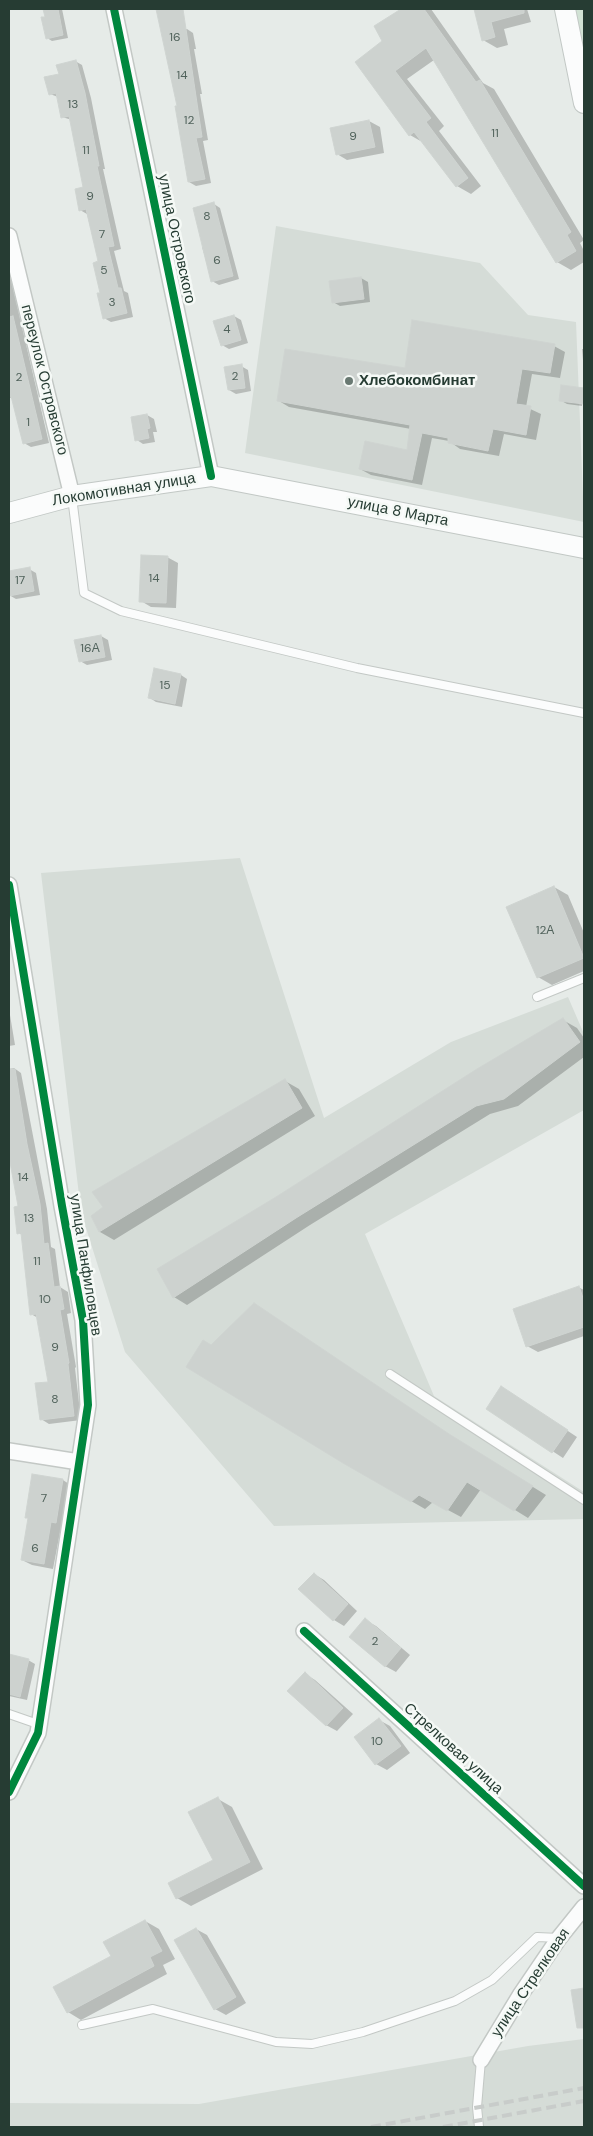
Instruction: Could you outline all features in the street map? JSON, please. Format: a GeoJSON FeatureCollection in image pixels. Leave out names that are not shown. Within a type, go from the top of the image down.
{"type":"FeatureCollection","features":[{"type":"Feature","properties":{"kind":"main road"},"geometry":{"type":"LineString","coordinates":[[565,9],[584,103]]}},
{"type":"Feature","properties":{"kind":"main road","name":"Локомотивная улица"},"geometry":{"type":"LineString","coordinates":[[9,513],[72,496],[211,476]]}},
{"type":"Feature","properties":{"kind":"main road","name":"улица 8 Марта"},"geometry":{"type":"LineString","coordinates":[[211,476],[584,548]]}},
{"type":"Feature","properties":{"kind":"street","name":"улица Островского"},"geometry":{"type":"LineString","coordinates":[[114,9],[211,476]]}},
{"type":"Feature","properties":{"kind":"street","name":"переулок Островского"},"geometry":{"type":"LineString","coordinates":[[9,236],[72,496]]}},
{"type":"Feature","properties":{"kind":"street","name":"улица Панфиловцев"},"geometry":{"type":"LineString","coordinates":[[9,884],[83,1320],[88,1405],[38,1733],[9,1792]]}},
{"type":"Feature","properties":{"kind":"street"},"geometry":{"type":"LineString","coordinates":[[9,1451],[79,1462]]}},
{"type":"Feature","properties":{"kind":"street","name":"Стрелковая улица"},"geometry":{"type":"LineString","coordinates":[[304,1632],[584,1886]]}},
{"type":"Feature","properties":{"kind":"street","name":"улица Стрелковая"},"geometry":{"type":"LineString","coordinates":[[481,2060],[521,1994],[559,1938],[584,1907]]}},
{"type":"Feature","properties":{"kind":"lane"},"geometry":{"type":"LineString","coordinates":[[72,496],[84,593],[121,611],[357,668],[584,713]]}},
{"type":"Feature","properties":{"kind":"lane"},"geometry":{"type":"LineString","coordinates":[[537,997],[584,978]]}},
{"type":"Feature","properties":{"kind":"lane"},"geometry":{"type":"LineString","coordinates":[[390,1374],[584,1500]]}},
{"type":"Feature","properties":{"kind":"lane"},"geometry":{"type":"LineString","coordinates":[[9,1714],[32,1722]]}},
{"type":"Feature","properties":{"kind":"lane"},"geometry":{"type":"LineString","coordinates":[[82,2026],[153,2009],[276,2042],[312,2044],[363,2032],[455,2001],[492,1980],[537,1937],[559,1938]]}},
{"type":"Feature","properties":{"kind":"lane"},"geometry":{"type":"LineString","coordinates":[[480,2127],[478,2107],[481,2060]]}},
{"type":"Feature","properties":{"kind":"shaded area"},"geometry":{"type":"Polygon","coordinates":[[[276,226],[480,263],[528,315],[576,322],[584,522],[245,453],[276,226]]]}},
{"type":"Feature","properties":{"kind":"shaded area"},"geometry":{"type":"Polygon","coordinates":[[[240,858],[324,1118],[451,1042],[568,997],[584,1034],[584,1110],[365,1234],[434,1396],[584,1492],[584,1519],[274,1526],[125,1352],[81,1212],[41,873],[240,858]]]}},
{"type":"Feature","properties":{"kind":"shaded area"},"geometry":{"type":"Polygon","coordinates":[[[584,2039],[584,2127],[9,2127],[9,2103],[199,2104],[528,2046],[584,2039]]]}},
{"type":"Feature","properties":{"kind":"green space"},"geometry":{"type":"Polygon","coordinates":[[[574,9],[584,9],[584,58],[574,9]]]}},
{"type":"Feature","properties":{"kind":"building"},"geometry":{"type":"Polygon","coordinates":[[[43,9],[58,9],[63,35],[46,39],[41,17],[45,17],[43,9]]]}},
{"type":"Feature","properties":{"kind":"building"},"geometry":{"type":"Polygon","coordinates":[[[156,9],[183,9],[202,137],[196,138],[205,179],[188,182],[175,106],[177,106],[156,9]]]}},
{"type":"Feature","properties":{"kind":"building"},"geometry":{"type":"Polygon","coordinates":[[[401,9],[424,9],[476,82],[480,80],[571,232],[567,235],[576,251],[556,263],[426,48],[395,71],[431,118],[426,122],[468,178],[456,187],[414,132],[409,136],[355,62],[382,41],[374,26],[401,9]]]}},
{"type":"Feature","properties":{"kind":"building"},"geometry":{"type":"Polygon","coordinates":[[[474,9],[524,9],[524,13],[491,22],[495,37],[482,41],[474,9]]]}},
{"type":"Feature","properties":{"kind":"building"},"geometry":{"type":"Polygon","coordinates":[[[76,60],[85,93],[99,166],[97,166],[114,246],[108,247],[118,288],[121,288],[127,313],[103,319],[97,293],[100,293],[93,263],[98,261],[86,209],[79,211],[75,189],[83,187],[69,116],[61,118],[56,93],[49,95],[44,77],[59,74],[56,65],[76,60]]]}},
{"type":"Feature","properties":{"kind":"building"},"geometry":{"type":"Polygon","coordinates":[[[369,120],[375,147],[336,155],[330,128],[369,120]]]}},
{"type":"Feature","properties":{"kind":"building"},"geometry":{"type":"Polygon","coordinates":[[[214,202],[233,276],[211,282],[193,208],[214,202]]]}},
{"type":"Feature","properties":{"kind":"building"},"geometry":{"type":"Polygon","coordinates":[[[361,277],[364,299],[332,303],[329,281],[361,277]]]}},
{"type":"Feature","properties":{"kind":"building"},"geometry":{"type":"Polygon","coordinates":[[[234,315],[241,340],[221,346],[213,321],[234,315]]]}},
{"type":"Feature","properties":{"kind":"building"},"geometry":{"type":"Polygon","coordinates":[[[13,316],[42,439],[23,444],[11,396],[9,397],[9,317],[13,316]]]}},
{"type":"Feature","properties":{"kind":"building","name":"Хлебокомбинат"},"geometry":{"type":"Polygon","coordinates":[[[412,320],[555,344],[550,373],[522,369],[516,404],[531,406],[526,435],[493,429],[488,451],[448,443],[448,438],[422,433],[412,480],[359,469],[365,441],[407,450],[410,425],[277,401],[285,349],[405,368],[412,320]]]}},
{"type":"Feature","properties":{"kind":"building"},"geometry":{"type":"Polygon","coordinates":[[[242,364],[245,388],[228,390],[224,367],[242,364]]]}},
{"type":"Feature","properties":{"kind":"building"},"geometry":{"type":"Polygon","coordinates":[[[561,385],[584,388],[584,404],[559,401],[561,385]]]}},
{"type":"Feature","properties":{"kind":"building"},"geometry":{"type":"Polygon","coordinates":[[[147,414],[150,428],[147,429],[149,438],[135,441],[131,417],[147,414]]]}},
{"type":"Feature","properties":{"kind":"building"},"geometry":{"type":"Polygon","coordinates":[[[141,555],[168,556],[166,603],[139,602],[141,555]]]}},
{"type":"Feature","properties":{"kind":"building"},"geometry":{"type":"Polygon","coordinates":[[[30,567],[34,591],[9,596],[9,571],[30,567]]]}},
{"type":"Feature","properties":{"kind":"building"},"geometry":{"type":"Polygon","coordinates":[[[101,635],[105,657],[79,662],[74,640],[101,635]]]}},
{"type":"Feature","properties":{"kind":"building"},"geometry":{"type":"Polygon","coordinates":[[[154,668],[181,674],[175,704],[148,698],[154,668]]]}},
{"type":"Feature","properties":{"kind":"building"},"geometry":{"type":"Polygon","coordinates":[[[554,886],[584,958],[537,978],[506,907],[554,886]]]}},
{"type":"Feature","properties":{"kind":"building"},"geometry":{"type":"Polygon","coordinates":[[[563,1018],[580,1042],[504,1099],[476,1106],[296,1218],[173,1298],[157,1269],[276,1197],[477,1069],[563,1018]]]}},
{"type":"Feature","properties":{"kind":"building"},"geometry":{"type":"Polygon","coordinates":[[[9,1069],[15,1069],[27,1144],[40,1204],[44,1244],[48,1243],[54,1287],[60,1286],[64,1309],[60,1310],[69,1363],[74,1416],[40,1420],[35,1383],[48,1382],[36,1314],[30,1315],[21,1233],[17,1234],[14,1207],[18,1206],[9,1157],[9,1069]]]}},
{"type":"Feature","properties":{"kind":"building"},"geometry":{"type":"Polygon","coordinates":[[[285,1079],[302,1108],[99,1232],[91,1216],[103,1207],[92,1192],[285,1079]]]}},
{"type":"Feature","properties":{"kind":"building"},"geometry":{"type":"Polygon","coordinates":[[[579,1286],[584,1301],[584,1327],[526,1347],[513,1309],[579,1286]]]}},
{"type":"Feature","properties":{"kind":"building"},"geometry":{"type":"Polygon","coordinates":[[[254,1303],[449,1434],[533,1486],[514,1511],[467,1482],[447,1511],[419,1495],[411,1502],[343,1463],[186,1367],[203,1340],[211,1345],[254,1303]]]}},
{"type":"Feature","properties":{"kind":"building"},"geometry":{"type":"Polygon","coordinates":[[[501,1386],[568,1430],[552,1453],[486,1409],[501,1386]]]}},
{"type":"Feature","properties":{"kind":"building"},"geometry":{"type":"Polygon","coordinates":[[[32,1474],[63,1479],[56,1523],[51,1522],[44,1564],[21,1560],[28,1518],[25,1518],[32,1474]]]}},
{"type":"Feature","properties":{"kind":"building"},"geometry":{"type":"Polygon","coordinates":[[[314,1573],[348,1604],[333,1621],[298,1589],[314,1573]]]}},
{"type":"Feature","properties":{"kind":"building"},"geometry":{"type":"Polygon","coordinates":[[[365,1618],[401,1648],[385,1667],[349,1637],[365,1618]]]}},
{"type":"Feature","properties":{"kind":"building"},"geometry":{"type":"Polygon","coordinates":[[[9,1654],[29,1659],[20,1697],[9,1694],[9,1654]]]}},
{"type":"Feature","properties":{"kind":"building"},"geometry":{"type":"Polygon","coordinates":[[[305,1672],[343,1708],[326,1726],[287,1691],[305,1672]]]}},
{"type":"Feature","properties":{"kind":"building"},"geometry":{"type":"Polygon","coordinates":[[[379,1718],[401,1746],[375,1765],[354,1737],[379,1718]]]}},
{"type":"Feature","properties":{"kind":"building"},"geometry":{"type":"Polygon","coordinates":[[[218,1797],[250,1862],[176,1899],[168,1883],[213,1860],[188,1812],[218,1797]]]}},
{"type":"Feature","properties":{"kind":"building"},"geometry":{"type":"Polygon","coordinates":[[[145,1920],[162,1951],[150,1957],[154,1966],[67,2013],[53,1987],[111,1956],[103,1942],[145,1920]]]}},
{"type":"Feature","properties":{"kind":"building"},"geometry":{"type":"Polygon","coordinates":[[[196,1928],[236,1997],[214,2010],[174,1940],[196,1928]]]}},
{"type":"Feature","properties":{"kind":"building"},"geometry":{"type":"Polygon","coordinates":[[[584,1988],[584,2028],[577,2028],[571,1990],[584,1988]]]}},
{"type":"Feature","properties":{"kind":"railway"},"geometry":{"type":"LineString","coordinates":[[371,2127],[584,2088]]}},
{"type":"Feature","properties":{"kind":"railway"},"geometry":{"type":"LineString","coordinates":[[443,2127],[584,2101]]}},
{"type":"Feature","properties":{"kind":"cycle path"},"geometry":{"type":"LineString","coordinates":[[114,9],[211,476]]}},
{"type":"Feature","properties":{"kind":"cycle path"},"geometry":{"type":"LineString","coordinates":[[9,885],[62,1206],[83,1320],[88,1405],[38,1733],[9,1792]]}},
{"type":"Feature","properties":{"kind":"cycle path"},"geometry":{"type":"LineString","coordinates":[[304,1631],[584,1886]]}},
{"type":"Feature","properties":{"kind":"place","name":"Хлебокомбинат"},"geometry":{"type":"Point","coordinates":[349,381]}}]}
